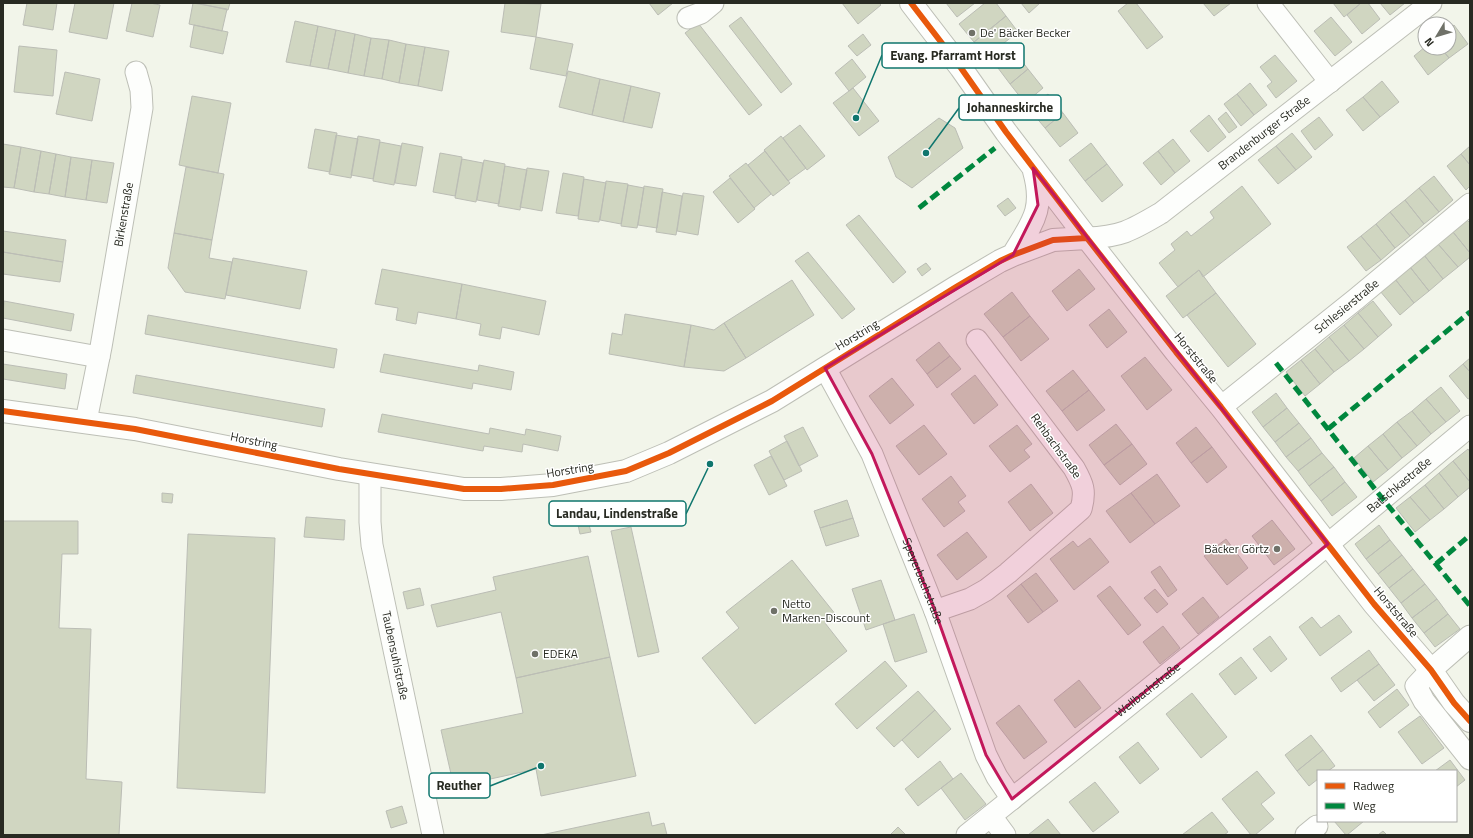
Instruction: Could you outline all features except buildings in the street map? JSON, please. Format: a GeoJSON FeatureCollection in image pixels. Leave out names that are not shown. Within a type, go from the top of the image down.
{"type":"FeatureCollection","features":[{"type":"Feature","properties":{"kind":"street"},"geometry":{"type":"LineString","coordinates":[[688,18],[701,13],[713,3]]}},
{"type":"Feature","properties":{"kind":"street","name":"Horststraße"},"geometry":{"type":"LineString","coordinates":[[911,3],[962,68],[997,120],[1087,238],[1374,604],[1430,670],[1454,703],[1470,721]]}},
{"type":"Feature","properties":{"kind":"street"},"geometry":{"type":"LineString","coordinates":[[1268,3],[1330,82]]}},
{"type":"Feature","properties":{"kind":"street","name":"Brandenburger Straße"},"geometry":{"type":"LineString","coordinates":[[1087,238],[1103,238],[1116,235],[1140,226],[1150,220],[1180,199],[1431,3]]}},
{"type":"Feature","properties":{"kind":"street","name":"Birkenstraße"},"geometry":{"type":"LineString","coordinates":[[86,421],[99,358],[142,108],[141,90],[136,72]]}},
{"type":"Feature","properties":{"kind":"street"},"geometry":{"type":"LineString","coordinates":[[1013,255],[1034,220],[1038,205],[1038,188],[1033,168]]}},
{"type":"Feature","properties":{"kind":"street","name":"Schlesierstraße"},"geometry":{"type":"LineString","coordinates":[[1221,407],[1356,299],[1470,204]]}},
{"type":"Feature","properties":{"kind":"street","name":"Horstring"},"geometry":{"type":"LineString","coordinates":[[3,411],[86,421],[174,436],[370,475],[457,488],[484,490],[553,485],[626,471],[669,454],[772,401],[962,283],[1013,255],[1053,240],[1087,238]]}},
{"type":"Feature","properties":{"kind":"street"},"geometry":{"type":"LineString","coordinates":[[3,340],[99,358]]}},
{"type":"Feature","properties":{"kind":"street","name":"Rehbachstraße"},"geometry":{"type":"LineString","coordinates":[[935,611],[970,599],[986,590],[1008,573],[1081,509],[1084,499],[1083,485],[1074,468],[977,340]]}},
{"type":"Feature","properties":{"kind":"street","name":"Speyerbachstraße"},"geometry":{"type":"LineString","coordinates":[[825,368],[872,454],[935,611],[986,755],[997,777],[1012,799]]}},
{"type":"Feature","properties":{"kind":"street","name":"Batschkastraße"},"geometry":{"type":"LineString","coordinates":[[1328,544],[1470,426]]}},
{"type":"Feature","properties":{"kind":"street","name":"Taubensuhlstraße"},"geometry":{"type":"LineString","coordinates":[[370,475],[370,522],[372,545],[433,835]]}},
{"type":"Feature","properties":{"kind":"street","name":"Wellbachstraße"},"geometry":{"type":"LineString","coordinates":[[967,835],[1328,544]]}},
{"type":"Feature","properties":{"kind":"street"},"geometry":{"type":"LineString","coordinates":[[1470,636],[1430,670],[1416,686],[1424,701],[1470,759]]}},
{"type":"Feature","properties":{"kind":"street","name":"Horststraße"},"geometry":{"type":"LineString","coordinates":[[1430,670],[1470,700]]}},
{"type":"Feature","properties":{"kind":"street"},"geometry":{"type":"LineString","coordinates":[[991,816],[1005,835]]}},
{"type":"Feature","properties":{"kind":"highlighted area"},"geometry":{"type":"Polygon","coordinates":[[[1033,168],[1328,544],[1012,799],[986,755],[935,611],[872,454],[825,368],[1013,255],[1038,205],[1033,168]]]}},
{"type":"Feature","properties":{"kind":"marked path"},"geometry":{"type":"LineString","coordinates":[[919,208],[995,148]]}},
{"type":"Feature","properties":{"kind":"marked path"},"geometry":{"type":"LineString","coordinates":[[1328,429],[1470,312]]}},
{"type":"Feature","properties":{"kind":"marked path"},"geometry":{"type":"LineString","coordinates":[[1276,363],[1382,498],[1470,606]]}},
{"type":"Feature","properties":{"kind":"marked path"},"geometry":{"type":"LineString","coordinates":[[1436,564],[1470,535]]}},
{"type":"Feature","properties":{"kind":"cycle path"},"geometry":{"type":"LineString","coordinates":[[911,3],[961,68],[1006,132],[1087,238],[1374,604],[1431,670],[1454,703],[1470,721]]}},
{"type":"Feature","properties":{"kind":"cycle path"},"geometry":{"type":"LineString","coordinates":[[3,411],[135,429],[339,469],[464,489],[501,489],[553,485],[626,471],[669,453],[772,401],[1000,261],[1053,240],[1087,238]]}},
{"type":"Feature","properties":{"kind":"place","name":"De' Bäcker Becker"},"geometry":{"type":"Point","coordinates":[972,33]}},
{"type":"Feature","properties":{"kind":"place","name":"Evang. Pfarramt Horst"},"geometry":{"type":"Point","coordinates":[856,118]}},
{"type":"Feature","properties":{"kind":"place","name":"Johanneskirche"},"geometry":{"type":"Point","coordinates":[926,153]}},
{"type":"Feature","properties":{"kind":"place","name":"Landau, Lindenstraße"},"geometry":{"type":"Point","coordinates":[710,464]}},
{"type":"Feature","properties":{"kind":"place","name":"Bäcker Görtz"},"geometry":{"type":"Point","coordinates":[1277,549]}},
{"type":"Feature","properties":{"kind":"place","name":"Netto Marken-Discount"},"geometry":{"type":"Point","coordinates":[774,611]}},
{"type":"Feature","properties":{"kind":"place","name":"EDEKA"},"geometry":{"type":"Point","coordinates":[535,654]}},
{"type":"Feature","properties":{"kind":"place","name":"Reuther"},"geometry":{"type":"Point","coordinates":[541,766]}}]}
